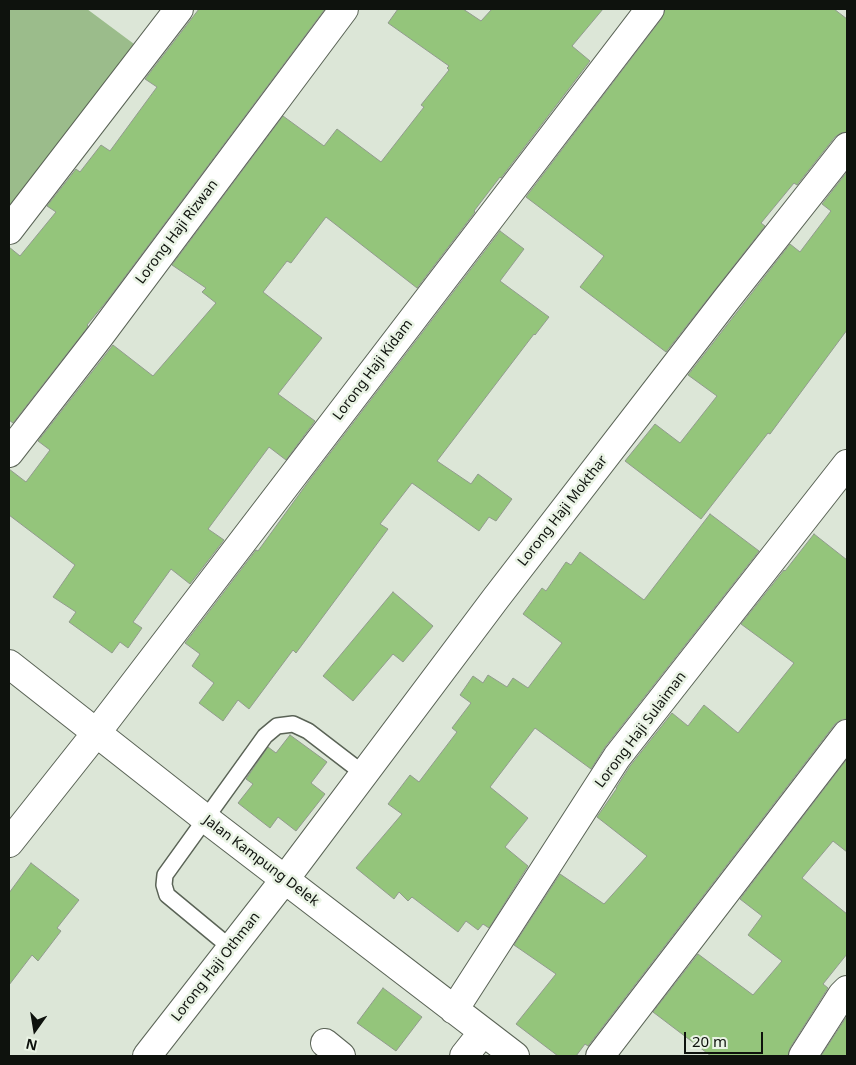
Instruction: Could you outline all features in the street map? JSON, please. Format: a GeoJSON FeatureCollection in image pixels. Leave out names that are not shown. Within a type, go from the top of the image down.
{"type":"FeatureCollection","features":[{"type":"Feature","properties":{"kind":"street"},"geometry":{"type":"LineString","coordinates":[[9,230],[179,9]]}},
{"type":"Feature","properties":{"kind":"street","name":"Lorong Haji Rizwan"},"geometry":{"type":"LineString","coordinates":[[9,453],[99,337],[344,9]]}},
{"type":"Feature","properties":{"kind":"street","name":"Lorong Haji Kidam"},"geometry":{"type":"LineString","coordinates":[[9,843],[97,732],[650,9]]}},
{"type":"Feature","properties":{"kind":"street","name":"Lorong Haji Mokthar"},"geometry":{"type":"LineString","coordinates":[[285,879],[508,582],[847,146]]}},
{"type":"Feature","properties":{"kind":"street","name":"Lorong Haji Sulaiman"},"geometry":{"type":"LineString","coordinates":[[454,1010],[617,757],[847,464]]}},
{"type":"Feature","properties":{"kind":"street","name":"Jalan Kampung Delek"},"geometry":{"type":"LineString","coordinates":[[9,664],[206,819],[515,1056]]}},
{"type":"Feature","properties":{"kind":"street"},"geometry":{"type":"LineString","coordinates":[[600,1056],[847,734]]}},
{"type":"Feature","properties":{"kind":"street","name":"Lorong Haji Othman"},"geometry":{"type":"LineString","coordinates":[[147,1056],[285,879]]}},
{"type":"Feature","properties":{"kind":"street"},"geometry":{"type":"LineString","coordinates":[[803,1056],[847,990]]}},
{"type":"Feature","properties":{"kind":"street"},"geometry":{"type":"LineString","coordinates":[[464,1056],[483,1032]]}},
{"type":"Feature","properties":{"kind":"lane"},"geometry":{"type":"LineString","coordinates":[[230,948],[167,895],[164,885],[165,876],[265,736],[277,726],[293,724],[308,731],[364,774]]}},
{"type":"Feature","properties":{"kind":"green space"},"geometry":{"type":"Polygon","coordinates":[[[9,9],[87,9],[134,44],[9,208],[9,9]]]}},
{"type":"Feature","properties":{"kind":"building"},"geometry":{"type":"Polygon","coordinates":[[[199,9],[325,9],[87,325],[87,328],[13,423],[9,420],[9,247],[20,256],[56,212],[47,206],[76,169],[80,172],[101,145],[110,151],[157,87],[145,79],[199,9]]]}},
{"type":"Feature","properties":{"kind":"building"},"geometry":{"type":"Polygon","coordinates":[[[398,9],[463,9],[481,21],[492,9],[603,9],[572,46],[590,61],[417,288],[326,217],[291,263],[287,261],[263,292],[322,338],[278,394],[315,421],[286,460],[269,447],[208,529],[224,540],[190,584],[171,569],[133,622],[142,628],[128,648],[120,642],[112,653],[69,622],[76,612],[53,597],[75,565],[9,515],[9,469],[26,482],[50,450],[38,441],[113,345],[153,376],[216,303],[202,292],[206,288],[172,265],[283,116],[324,146],[337,129],[381,162],[424,107],[421,105],[449,70],[447,68],[449,66],[388,23],[398,9]]]}},
{"type":"Feature","properties":{"kind":"building"},"geometry":{"type":"Polygon","coordinates":[[[665,9],[834,9],[847,19],[847,132],[835,137],[797,185],[794,183],[761,223],[765,226],[666,352],[580,287],[604,256],[526,197],[662,18],[665,9]]]}},
{"type":"Feature","properties":{"kind":"building"},"geometry":{"type":"Polygon","coordinates":[[[847,172],[847,330],[770,434],[768,433],[701,519],[625,461],[655,424],[680,443],[717,396],[688,375],[790,244],[800,252],[831,211],[822,204],[847,172]]]}},
{"type":"Feature","properties":{"kind":"building"},"geometry":{"type":"Polygon","coordinates":[[[500,231],[524,249],[500,281],[549,317],[437,461],[471,484],[478,474],[512,499],[496,521],[489,517],[479,531],[412,483],[380,524],[388,529],[296,653],[293,650],[249,709],[238,700],[223,721],[199,703],[214,683],[192,666],[200,654],[185,643],[256,550],[258,551],[311,478],[500,231]]]}},
{"type":"Feature","properties":{"kind":"building"},"geometry":{"type":"Polygon","coordinates":[[[710,514],[759,551],[605,747],[591,769],[535,728],[490,787],[528,818],[505,847],[528,866],[489,928],[483,924],[478,930],[466,921],[458,932],[412,897],[408,901],[399,892],[394,899],[356,868],[402,814],[388,804],[410,775],[419,782],[457,732],[452,728],[471,703],[460,695],[473,676],[483,683],[488,675],[507,687],[513,678],[528,688],[562,643],[523,614],[542,588],[546,591],[566,562],[571,565],[580,552],[644,600],[710,514]]]}},
{"type":"Feature","properties":{"kind":"building"},"geometry":{"type":"Polygon","coordinates":[[[814,534],[847,560],[847,719],[835,724],[588,1046],[585,1044],[576,1056],[558,1056],[516,1024],[556,974],[514,945],[560,874],[604,904],[647,856],[597,817],[630,766],[672,713],[688,726],[704,705],[738,733],[794,663],[741,624],[814,534]]]}},
{"type":"Feature","properties":{"kind":"building"},"geometry":{"type":"Polygon","coordinates":[[[393,592],[433,626],[403,662],[393,654],[353,701],[323,676],[393,592]]]}},
{"type":"Feature","properties":{"kind":"building"},"geometry":{"type":"Polygon","coordinates":[[[290,735],[327,762],[311,783],[325,794],[296,831],[278,817],[270,828],[238,803],[253,784],[246,779],[268,747],[276,753],[290,735]]]}},
{"type":"Feature","properties":{"kind":"building"},"geometry":{"type":"Polygon","coordinates":[[[847,759],[847,852],[833,841],[802,878],[847,914],[847,954],[823,984],[828,988],[790,1048],[788,1056],[711,1056],[653,1012],[698,954],[753,995],[782,961],[748,935],[762,916],[740,899],[847,759]]]}},
{"type":"Feature","properties":{"kind":"building"},"geometry":{"type":"Polygon","coordinates":[[[31,863],[79,900],[57,928],[61,931],[38,961],[32,955],[9,985],[9,893],[31,863]]]}},
{"type":"Feature","properties":{"kind":"building"},"geometry":{"type":"Polygon","coordinates":[[[383,988],[422,1017],[396,1051],[357,1023],[383,988]]]}},
{"type":"Feature","properties":{"kind":"building"},"geometry":{"type":"Polygon","coordinates":[[[847,1016],[847,1056],[821,1056],[847,1016]]]}}]}
